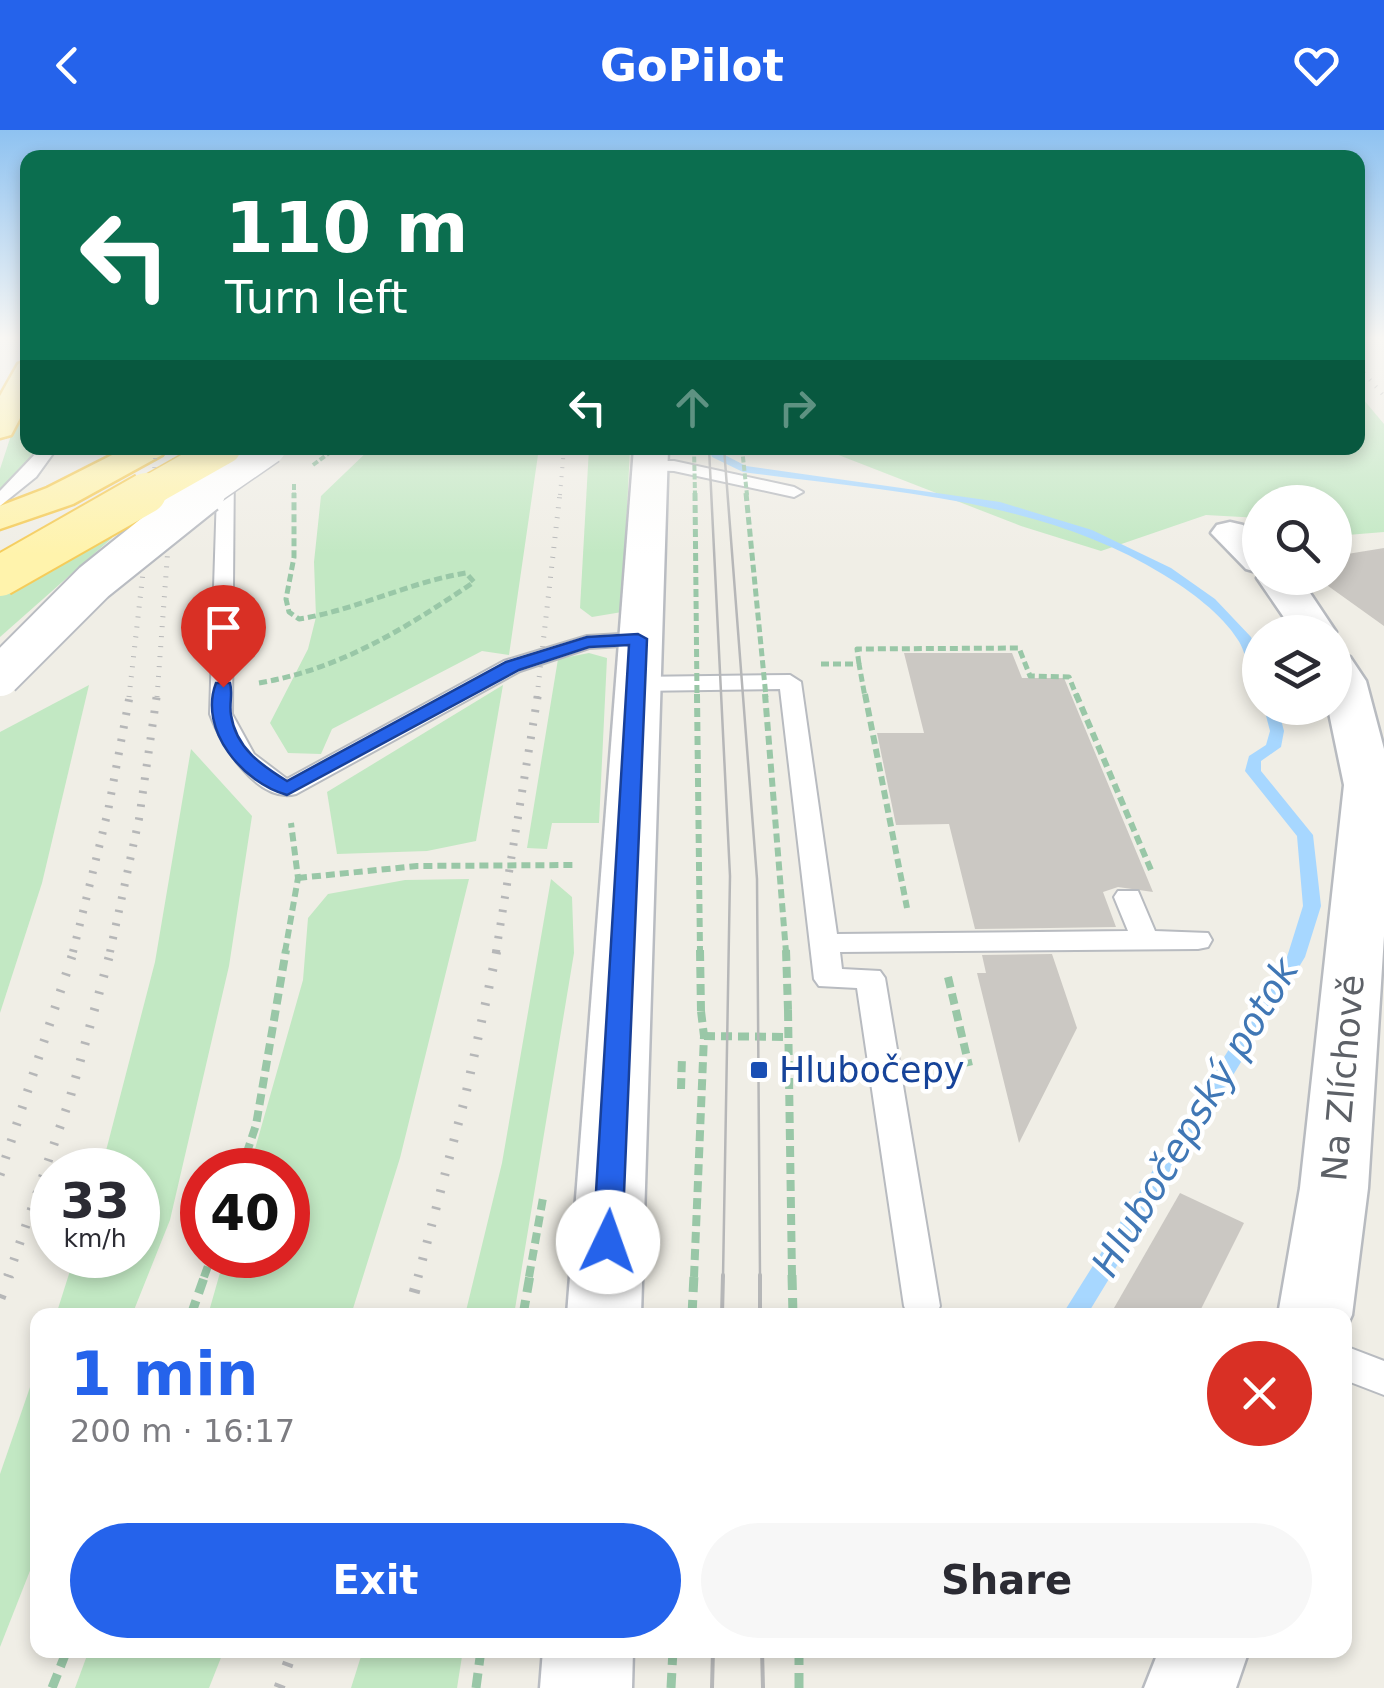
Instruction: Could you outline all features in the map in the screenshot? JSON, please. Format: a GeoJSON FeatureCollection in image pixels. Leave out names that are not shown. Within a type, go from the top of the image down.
{"type":"FeatureCollection","features":[{"type":"Feature","properties":{"kind":"main road"},"geometry":{"type":"LineString","coordinates":[[0,518],[60,496],[137,455]]}},
{"type":"Feature","properties":{"kind":"main road"},"geometry":{"type":"LineString","coordinates":[[0,576],[213,455]]}},
{"type":"Feature","properties":{"kind":"street"},"geometry":{"type":"LineString","coordinates":[[0,676],[42,629],[110,567],[261,455]]}},
{"type":"Feature","properties":{"kind":"street"},"geometry":{"type":"LineString","coordinates":[[604,1308],[650,457]]}},
{"type":"Feature","properties":{"kind":"street"},"geometry":{"type":"LineString","coordinates":[[1230,533],[1242,544]]}},
{"type":"Feature","properties":{"kind":"street","name":"Na Zlíchově"},"geometry":{"type":"LineString","coordinates":[[1317,1308],[1334,1188],[1370,786],[1352,713]]}},
{"type":"Feature","properties":{"kind":"street"},"geometry":{"type":"LineString","coordinates":[[586,1688],[588,1658]]}},
{"type":"Feature","properties":{"kind":"street"},"geometry":{"type":"LineString","coordinates":[[1190,1688],[1201,1658]]}},
{"type":"Feature","properties":{"kind":"lane"},"geometry":{"type":"LineString","coordinates":[[0,502],[44,455]]}},
{"type":"Feature","properties":{"kind":"lane"},"geometry":{"type":"LineString","coordinates":[[225,455],[221,714],[230,739],[249,766],[287,789],[512,666],[587,642],[637,661],[790,682],[829,979],[870,978],[922,1306]]}},
{"type":"Feature","properties":{"kind":"lane"},"geometry":{"type":"LineString","coordinates":[[650,457],[674,466],[794,492]]}},
{"type":"Feature","properties":{"kind":"lane"},"geometry":{"type":"LineString","coordinates":[[1128,897],[1145,940]]}},
{"type":"Feature","properties":{"kind":"lane"},"geometry":{"type":"LineString","coordinates":[[824,943],[1189,940]]}},
{"type":"Feature","properties":{"kind":"lane"},"geometry":{"type":"LineString","coordinates":[[1352,1367],[1384,1378]]}},
{"type":"Feature","properties":{"kind":"path"},"geometry":{"type":"LineString","coordinates":[[223,687],[267,682],[357,656],[474,582],[466,572],[436,576],[316,617],[299,619],[289,612],[286,599],[294,557],[294,483],[328,455]]}},
{"type":"Feature","properties":{"kind":"path"},"geometry":{"type":"LineString","coordinates":[[692,1308],[704,1036],[694,455]]}},
{"type":"Feature","properties":{"kind":"path"},"geometry":{"type":"LineString","coordinates":[[743,455],[783,879],[793,1308]]}},
{"type":"Feature","properties":{"kind":"path"},"geometry":{"type":"LineString","coordinates":[[859,664],[857,649],[1019,648],[1030,676],[1069,676],[1189,940]]}},
{"type":"Feature","properties":{"kind":"path"},"geometry":{"type":"LineString","coordinates":[[248,1148],[256,1126],[298,878],[287,789]]}},
{"type":"Feature","properties":{"kind":"path"},"geometry":{"type":"LineString","coordinates":[[298,878],[417,866],[576,865]]}},
{"type":"Feature","properties":{"kind":"path"},"geometry":{"type":"LineString","coordinates":[[939,942],[969,1066]]}},
{"type":"Feature","properties":{"kind":"path"},"geometry":{"type":"LineString","coordinates":[[704,1036],[789,1037]]}},
{"type":"Feature","properties":{"kind":"path"},"geometry":{"type":"LineString","coordinates":[[193,1308],[204,1278]]}},
{"type":"Feature","properties":{"kind":"path"},"geometry":{"type":"LineString","coordinates":[[52,1688],[64,1658]]}},
{"type":"Feature","properties":{"kind":"path"},"geometry":{"type":"LineString","coordinates":[[476,1688],[480,1658]]}},
{"type":"Feature","properties":{"kind":"path"},"geometry":{"type":"LineString","coordinates":[[670,1688],[672,1658]]}},
{"type":"Feature","properties":{"kind":"path"},"geometry":{"type":"LineString","coordinates":[[798,1658],[799,1688]]}},
{"type":"Feature","properties":{"kind":"green space"},"geometry":{"type":"Polygon","coordinates":[[[20,409],[20,455],[34,455],[0,496],[0,469],[20,409]]]}},
{"type":"Feature","properties":{"kind":"green space"},"geometry":{"type":"Polygon","coordinates":[[[1365,409],[1371,409],[1384,424],[1384,532],[1352,535],[1352,485],[1242,485],[1242,517],[1206,515],[1101,551],[1021,526],[839,455],[1365,455],[1365,409]]]}},
{"type":"Feature","properties":{"kind":"green space"},"geometry":{"type":"Polygon","coordinates":[[[364,455],[538,455],[509,655],[482,651],[332,729],[321,754],[288,753],[270,723],[308,649],[316,617],[314,562],[321,496],[364,455]]]}},
{"type":"Feature","properties":{"kind":"green space"},"geometry":{"type":"Polygon","coordinates":[[[589,455],[630,455],[622,612],[592,617],[580,608],[589,455]]]}},
{"type":"Feature","properties":{"kind":"green space"},"geometry":{"type":"Polygon","coordinates":[[[113,525],[112,538],[0,637],[0,589],[113,525]]]}},
{"type":"Feature","properties":{"kind":"green space"},"geometry":{"type":"Polygon","coordinates":[[[589,653],[607,658],[599,823],[552,823],[547,849],[527,848],[558,659],[589,653]]]}},
{"type":"Feature","properties":{"kind":"green space"},"geometry":{"type":"Polygon","coordinates":[[[89,685],[42,883],[0,1013],[0,732],[89,685]]]}},
{"type":"Feature","properties":{"kind":"green space"},"geometry":{"type":"Polygon","coordinates":[[[503,685],[476,841],[427,851],[337,854],[327,792],[503,685]]]}},
{"type":"Feature","properties":{"kind":"green space"},"geometry":{"type":"Polygon","coordinates":[[[191,749],[252,816],[229,966],[187,1148],[180,1148],[180,1177],[160,1245],[160,1148],[107,1148],[155,962],[191,749]]]}},
{"type":"Feature","properties":{"kind":"green space"},"geometry":{"type":"Polygon","coordinates":[[[469,879],[400,1158],[353,1308],[210,1308],[218,1278],[310,1278],[310,1148],[255,1148],[303,980],[308,918],[328,894],[405,880],[469,879]]]}},
{"type":"Feature","properties":{"kind":"green space"},"geometry":{"type":"Polygon","coordinates":[[[551,879],[572,897],[574,953],[515,1308],[467,1308],[502,1163],[551,879]]]}},
{"type":"Feature","properties":{"kind":"green space"},"geometry":{"type":"Polygon","coordinates":[[[68,1278],[147,1278],[135,1308],[58,1308],[68,1278]]]}},
{"type":"Feature","properties":{"kind":"green space"},"geometry":{"type":"Polygon","coordinates":[[[30,1387],[30,1571],[0,1647],[0,1474],[30,1387]]]}},
{"type":"Feature","properties":{"kind":"green space"},"geometry":{"type":"Polygon","coordinates":[[[86,1658],[221,1658],[209,1688],[75,1688],[86,1658]]]}},
{"type":"Feature","properties":{"kind":"green space"},"geometry":{"type":"Polygon","coordinates":[[[360,1658],[462,1658],[457,1688],[351,1688],[360,1658]]]}},
{"type":"Feature","properties":{"kind":"building"},"geometry":{"type":"Polygon","coordinates":[[[1384,548],[1384,626],[1341,595],[1352,595],[1352,553],[1384,548]]]}},
{"type":"Feature","properties":{"kind":"building"},"geometry":{"type":"Polygon","coordinates":[[[904,653],[1012,653],[1022,678],[1064,678],[1153,892],[1118,887],[1103,892],[1116,927],[975,929],[949,824],[896,825],[877,733],[924,733],[904,653]]]}},
{"type":"Feature","properties":{"kind":"building"},"geometry":{"type":"Polygon","coordinates":[[[1052,954],[1077,1028],[1019,1143],[977,973],[986,973],[982,955],[1052,954]]]}},
{"type":"Feature","properties":{"kind":"building"},"geometry":{"type":"Polygon","coordinates":[[[1180,1193],[1244,1223],[1202,1308],[1114,1308],[1180,1193]]]}},
{"type":"Feature","properties":{"kind":"waterway","name":"Hlubočepský potok"},"geometry":{"type":"LineString","coordinates":[[716,455],[743,469],[1000,505],[1088,533],[1167,571],[1210,602],[1242,635]]}},
{"type":"Feature","properties":{"kind":"waterway","name":"Hlubočepský potok"},"geometry":{"type":"LineString","coordinates":[[1078,1308],[1296,957],[1312,906],[1305,835],[1253,771],[1254,759],[1273,747],[1275,725]]}},
{"type":"Feature","properties":{"kind":"tram line"},"geometry":{"type":"LineString","coordinates":[[709,455],[730,876],[723,1277]]}},
{"type":"Feature","properties":{"kind":"tram line"},"geometry":{"type":"LineString","coordinates":[[725,455],[757,879],[760,1277]]}},
{"type":"Feature","properties":{"kind":"tram line"},"geometry":{"type":"LineString","coordinates":[[722,1308],[723,1275]]}},
{"type":"Feature","properties":{"kind":"tram line"},"geometry":{"type":"LineString","coordinates":[[760,1277],[760,1308]]}},
{"type":"Feature","properties":{"kind":"tram line"},"geometry":{"type":"LineString","coordinates":[[712,1688],[713,1658]]}},
{"type":"Feature","properties":{"kind":"tram line"},"geometry":{"type":"LineString","coordinates":[[762,1658],[763,1688]]}},
{"type":"Feature","properties":{"kind":"railway"},"geometry":{"type":"LineString","coordinates":[[152,495],[155,455]]}},
{"type":"Feature","properties":{"kind":"railway"},"geometry":{"type":"LineString","coordinates":[[172,495],[175,455]]}},
{"type":"Feature","properties":{"kind":"railway"},"geometry":{"type":"LineString","coordinates":[[560,495],[563,455]]}},
{"type":"Feature","properties":{"kind":"railway"},"geometry":{"type":"LineString","coordinates":[[129,697],[152,493]]}},
{"type":"Feature","properties":{"kind":"railway"},"geometry":{"type":"LineString","coordinates":[[157,697],[172,493]]}},
{"type":"Feature","properties":{"kind":"railway"},"geometry":{"type":"LineString","coordinates":[[537,697],[560,493]]}},
{"type":"Feature","properties":{"kind":"railway"},"geometry":{"type":"LineString","coordinates":[[73,952],[108,811],[130,694]]}},
{"type":"Feature","properties":{"kind":"railway"},"geometry":{"type":"LineString","coordinates":[[110,952],[139,819],[157,694]]}},
{"type":"Feature","properties":{"kind":"railway"},"geometry":{"type":"LineString","coordinates":[[496,952],[538,694]]}},
{"type":"Feature","properties":{"kind":"railway"},"geometry":{"type":"LineString","coordinates":[[0,1175],[74,950]]}},
{"type":"Feature","properties":{"kind":"railway"},"geometry":{"type":"LineString","coordinates":[[8,1277],[70,1098],[111,950]]}},
{"type":"Feature","properties":{"kind":"railway"},"geometry":{"type":"LineString","coordinates":[[418,1277],[465,1098],[497,950]]}},
{"type":"Feature","properties":{"kind":"railway"},"geometry":{"type":"LineString","coordinates":[[0,1298],[9,1275]]}},
{"type":"Feature","properties":{"kind":"railway"},"geometry":{"type":"LineString","coordinates":[[410,1308],[419,1275]]}},
{"type":"Feature","properties":{"kind":"railway"},"geometry":{"type":"LineString","coordinates":[[279,1688],[290,1658]]}},
{"type":"Feature","properties":{"kind":"place","name":"Hlubočepy"},"geometry":{"type":"Point","coordinates":[759,1070]}},
{"type":"Feature","properties":{"kind":"route"},"geometry":{"type":"LineString","coordinates":[[223,687],[221,714],[230,739],[249,766],[287,789],[512,666],[587,642],[638,639],[608,1242]]}}]}
